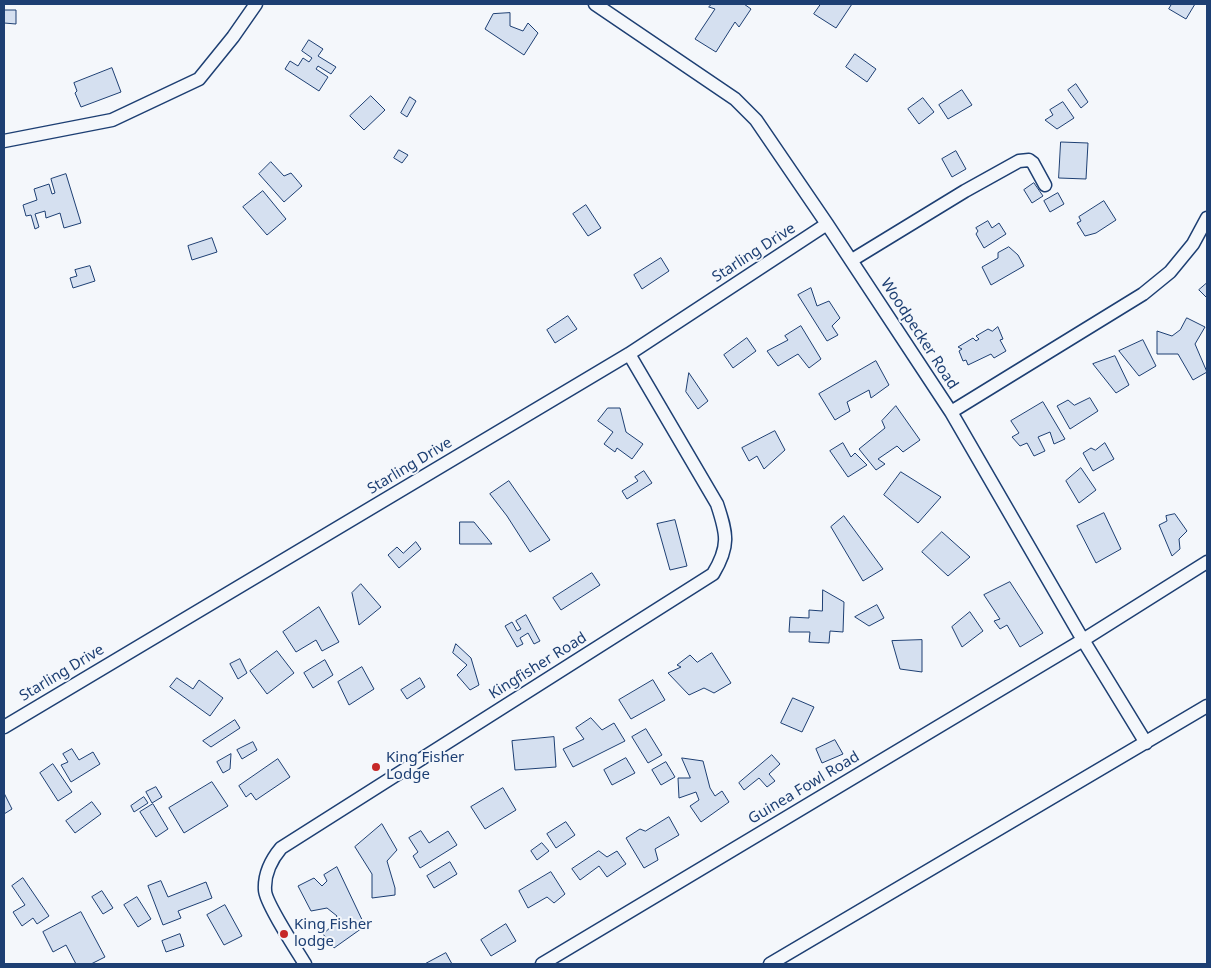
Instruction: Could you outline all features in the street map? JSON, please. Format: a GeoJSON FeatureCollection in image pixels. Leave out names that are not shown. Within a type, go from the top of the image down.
{"type":"FeatureCollection","features":[{"type":"Feature","properties":{"kind":"street"},"geometry":{"type":"LineString","coordinates":[[4,141],[112,120],[199,79],[233,37],[256,4]]}},
{"type":"Feature","properties":{"kind":"street","name":"Woodpecker Road"},"geometry":{"type":"LineString","coordinates":[[595,4],[734,99],[756,120],[828,224],[952,412],[1083,640],[1146,743]]}},
{"type":"Feature","properties":{"kind":"street"},"geometry":{"type":"LineString","coordinates":[[852,260],[964,192],[1024,159],[1033,163],[1045,185]]}},
{"type":"Feature","properties":{"kind":"street"},"geometry":{"type":"LineString","coordinates":[[952,412],[1143,294],[1170,272],[1192,244],[1207,218]]}},
{"type":"Feature","properties":{"kind":"street","name":"Starling Drive"},"geometry":{"type":"LineString","coordinates":[[4,727],[629,354],[828,224]]}},
{"type":"Feature","properties":{"kind":"street","name":"Kingfisher Road"},"geometry":{"type":"LineString","coordinates":[[306,964],[272,908],[265,892],[267,871],[272,859],[281,848],[713,574],[722,560],[726,544],[724,525],[717,504],[629,354]]}},
{"type":"Feature","properties":{"kind":"street","name":"Guinea Fowl Road"},"geometry":{"type":"LineString","coordinates":[[542,964],[1083,640],[1207,562]]}},
{"type":"Feature","properties":{"kind":"street"},"geometry":{"type":"LineString","coordinates":[[770,964],[1207,706]]}},
{"type":"Feature","properties":{"kind":"building"},"geometry":{"type":"Polygon","coordinates":[[[712,4],[744,4],[751,9],[739,27],[735,22],[716,52],[695,39],[715,9],[709,7],[712,4]]]}},
{"type":"Feature","properties":{"kind":"building"},"geometry":{"type":"Polygon","coordinates":[[[821,4],[852,4],[836,28],[814,14],[821,4]]]}},
{"type":"Feature","properties":{"kind":"building"},"geometry":{"type":"Polygon","coordinates":[[[1172,4],[1195,4],[1186,19],[1169,9],[1172,4]]]}},
{"type":"Feature","properties":{"kind":"building"},"geometry":{"type":"Polygon","coordinates":[[[4,10],[16,10],[16,24],[4,23],[4,10]]]}},
{"type":"Feature","properties":{"kind":"building"},"geometry":{"type":"Polygon","coordinates":[[[510,13],[510,26],[523,31],[528,23],[538,33],[524,55],[485,29],[493,14],[510,13]]]}},
{"type":"Feature","properties":{"kind":"building"},"geometry":{"type":"Polygon","coordinates":[[[309,40],[323,49],[318,56],[336,67],[331,74],[318,66],[316,69],[328,77],[319,91],[285,69],[290,61],[298,66],[303,58],[309,62],[312,58],[302,51],[309,40]]]}},
{"type":"Feature","properties":{"kind":"building"},"geometry":{"type":"Polygon","coordinates":[[[855,54],[876,69],[867,82],[846,67],[855,54]]]}},
{"type":"Feature","properties":{"kind":"building"},"geometry":{"type":"Polygon","coordinates":[[[112,68],[121,92],[81,107],[75,93],[77,91],[74,83],[112,68]]]}},
{"type":"Feature","properties":{"kind":"building"},"geometry":{"type":"Polygon","coordinates":[[[1076,84],[1088,102],[1081,108],[1068,90],[1076,84]]]}},
{"type":"Feature","properties":{"kind":"building"},"geometry":{"type":"Polygon","coordinates":[[[962,90],[972,105],[948,119],[939,105],[962,90]]]}},
{"type":"Feature","properties":{"kind":"building"},"geometry":{"type":"Polygon","coordinates":[[[371,96],[385,110],[364,130],[350,116],[371,96]]]}},
{"type":"Feature","properties":{"kind":"building"},"geometry":{"type":"Polygon","coordinates":[[[410,97],[416,101],[407,117],[401,113],[410,97]]]}},
{"type":"Feature","properties":{"kind":"building"},"geometry":{"type":"Polygon","coordinates":[[[923,98],[934,112],[919,124],[908,109],[923,98]]]}},
{"type":"Feature","properties":{"kind":"building"},"geometry":{"type":"Polygon","coordinates":[[[1063,102],[1074,118],[1057,129],[1045,120],[1053,115],[1050,110],[1063,102]]]}},
{"type":"Feature","properties":{"kind":"building"},"geometry":{"type":"Polygon","coordinates":[[[1061,142],[1088,143],[1086,179],[1059,178],[1061,142]]]}},
{"type":"Feature","properties":{"kind":"building"},"geometry":{"type":"Polygon","coordinates":[[[399,150],[408,155],[402,163],[394,158],[399,150]]]}},
{"type":"Feature","properties":{"kind":"building"},"geometry":{"type":"Polygon","coordinates":[[[956,151],[966,169],[952,177],[942,159],[956,151]]]}},
{"type":"Feature","properties":{"kind":"building"},"geometry":{"type":"Polygon","coordinates":[[[271,162],[284,176],[291,173],[302,186],[284,202],[259,174],[271,162]]]}},
{"type":"Feature","properties":{"kind":"building"},"geometry":{"type":"Polygon","coordinates":[[[66,174],[81,223],[64,228],[60,213],[46,218],[45,211],[35,214],[39,227],[35,229],[31,215],[26,216],[23,205],[37,200],[34,189],[49,184],[52,194],[55,193],[51,179],[66,174]]]}},
{"type":"Feature","properties":{"kind":"building"},"geometry":{"type":"Polygon","coordinates":[[[1034,183],[1043,196],[1032,203],[1024,190],[1034,183]]]}},
{"type":"Feature","properties":{"kind":"building"},"geometry":{"type":"Polygon","coordinates":[[[263,191],[286,219],[267,235],[243,207],[263,191]]]}},
{"type":"Feature","properties":{"kind":"building"},"geometry":{"type":"Polygon","coordinates":[[[1058,193],[1064,204],[1050,212],[1044,201],[1058,193]]]}},
{"type":"Feature","properties":{"kind":"building"},"geometry":{"type":"Polygon","coordinates":[[[1104,201],[1116,220],[1096,233],[1085,236],[1077,223],[1081,221],[1079,217],[1104,201]]]}},
{"type":"Feature","properties":{"kind":"building"},"geometry":{"type":"Polygon","coordinates":[[[586,205],[601,228],[588,236],[573,214],[586,205]]]}},
{"type":"Feature","properties":{"kind":"building"},"geometry":{"type":"Polygon","coordinates":[[[988,221],[992,228],[999,223],[1006,234],[984,248],[976,234],[978,231],[976,228],[988,221]]]}},
{"type":"Feature","properties":{"kind":"building"},"geometry":{"type":"Polygon","coordinates":[[[212,238],[217,252],[192,260],[188,246],[212,238]]]}},
{"type":"Feature","properties":{"kind":"building"},"geometry":{"type":"Polygon","coordinates":[[[1009,247],[1018,255],[1024,266],[991,285],[982,267],[998,258],[998,253],[1009,247]]]}},
{"type":"Feature","properties":{"kind":"building"},"geometry":{"type":"Polygon","coordinates":[[[661,258],[669,271],[642,289],[634,275],[661,258]]]}},
{"type":"Feature","properties":{"kind":"building"},"geometry":{"type":"Polygon","coordinates":[[[90,266],[95,281],[73,288],[70,278],[77,276],[75,270],[90,266]]]}},
{"type":"Feature","properties":{"kind":"building"},"geometry":{"type":"Polygon","coordinates":[[[1207,283],[1207,298],[1199,290],[1207,283]]]}},
{"type":"Feature","properties":{"kind":"building"},"geometry":{"type":"Polygon","coordinates":[[[811,288],[817,306],[829,301],[840,318],[832,326],[838,335],[827,341],[798,295],[811,288]]]}},
{"type":"Feature","properties":{"kind":"building"},"geometry":{"type":"Polygon","coordinates":[[[568,316],[577,329],[555,343],[547,330],[568,316]]]}},
{"type":"Feature","properties":{"kind":"building"},"geometry":{"type":"Polygon","coordinates":[[[1187,318],[1205,327],[1195,344],[1207,372],[1193,380],[1178,354],[1157,354],[1157,331],[1172,336],[1180,330],[1187,318]]]}},
{"type":"Feature","properties":{"kind":"building"},"geometry":{"type":"Polygon","coordinates":[[[801,326],[821,359],[809,368],[798,354],[778,366],[767,351],[788,340],[785,336],[801,326]]]}},
{"type":"Feature","properties":{"kind":"building"},"geometry":{"type":"Polygon","coordinates":[[[998,327],[1003,339],[1000,340],[1006,351],[994,358],[991,354],[968,365],[966,360],[963,361],[959,351],[962,349],[958,347],[973,338],[976,341],[979,339],[976,336],[988,329],[992,331],[998,327]]]}},
{"type":"Feature","properties":{"kind":"building"},"geometry":{"type":"Polygon","coordinates":[[[747,338],[756,351],[733,368],[724,355],[747,338]]]}},
{"type":"Feature","properties":{"kind":"building"},"geometry":{"type":"Polygon","coordinates":[[[1143,340],[1156,366],[1139,376],[1119,351],[1143,340]]]}},
{"type":"Feature","properties":{"kind":"building"},"geometry":{"type":"Polygon","coordinates":[[[1115,356],[1129,385],[1116,393],[1093,364],[1115,356]]]}},
{"type":"Feature","properties":{"kind":"building"},"geometry":{"type":"Polygon","coordinates":[[[876,361],[889,385],[871,398],[869,390],[847,402],[850,411],[835,420],[819,394],[876,361]]]}},
{"type":"Feature","properties":{"kind":"building"},"geometry":{"type":"Polygon","coordinates":[[[689,373],[708,401],[698,409],[686,392],[689,373]]]}},
{"type":"Feature","properties":{"kind":"building"},"geometry":{"type":"Polygon","coordinates":[[[1090,398],[1098,411],[1070,429],[1057,406],[1068,400],[1074,405],[1090,398]]]}},
{"type":"Feature","properties":{"kind":"building"},"geometry":{"type":"Polygon","coordinates":[[[1043,402],[1065,439],[1054,444],[1050,432],[1038,437],[1045,451],[1034,456],[1027,443],[1020,446],[1012,437],[1019,433],[1011,421],[1043,402]]]}},
{"type":"Feature","properties":{"kind":"building"},"geometry":{"type":"Polygon","coordinates":[[[896,406],[920,440],[903,452],[897,446],[878,459],[885,464],[876,470],[859,449],[885,428],[882,421],[896,406]]]}},
{"type":"Feature","properties":{"kind":"building"},"geometry":{"type":"Polygon","coordinates":[[[608,408],[620,408],[626,432],[643,444],[632,459],[617,448],[615,452],[604,444],[613,432],[598,421],[608,408]]]}},
{"type":"Feature","properties":{"kind":"building"},"geometry":{"type":"Polygon","coordinates":[[[775,431],[785,450],[764,469],[757,456],[749,461],[742,448],[775,431]]]}},
{"type":"Feature","properties":{"kind":"building"},"geometry":{"type":"Polygon","coordinates":[[[843,443],[851,457],[855,453],[867,465],[848,477],[830,451],[843,443]]]}},
{"type":"Feature","properties":{"kind":"building"},"geometry":{"type":"Polygon","coordinates":[[[1105,443],[1114,459],[1093,471],[1083,453],[1091,448],[1095,450],[1105,443]]]}},
{"type":"Feature","properties":{"kind":"building"},"geometry":{"type":"Polygon","coordinates":[[[1081,468],[1096,490],[1079,503],[1066,481],[1081,468]]]}},
{"type":"Feature","properties":{"kind":"building"},"geometry":{"type":"Polygon","coordinates":[[[644,471],[652,483],[627,499],[622,491],[638,481],[635,477],[644,471]]]}},
{"type":"Feature","properties":{"kind":"building"},"geometry":{"type":"Polygon","coordinates":[[[901,472],[941,497],[918,523],[884,495],[901,472]]]}},
{"type":"Feature","properties":{"kind":"building"},"geometry":{"type":"Polygon","coordinates":[[[509,481],[550,540],[530,552],[507,516],[490,494],[509,481]]]}},
{"type":"Feature","properties":{"kind":"building"},"geometry":{"type":"Polygon","coordinates":[[[1104,513],[1121,549],[1096,563],[1077,526],[1104,513]]]}},
{"type":"Feature","properties":{"kind":"building"},"geometry":{"type":"Polygon","coordinates":[[[1175,514],[1187,531],[1179,539],[1180,549],[1172,556],[1159,525],[1167,521],[1166,516],[1175,514]]]}},
{"type":"Feature","properties":{"kind":"building"},"geometry":{"type":"Polygon","coordinates":[[[844,516],[883,569],[863,581],[831,527],[844,516]]]}},
{"type":"Feature","properties":{"kind":"building"},"geometry":{"type":"Polygon","coordinates":[[[675,520],[687,566],[670,570],[657,524],[675,520]]]}},
{"type":"Feature","properties":{"kind":"building"},"geometry":{"type":"Polygon","coordinates":[[[460,522],[474,522],[492,544],[460,544],[460,522]]]}},
{"type":"Feature","properties":{"kind":"building"},"geometry":{"type":"Polygon","coordinates":[[[942,532],[970,557],[948,576],[922,552],[942,532]]]}},
{"type":"Feature","properties":{"kind":"building"},"geometry":{"type":"Polygon","coordinates":[[[416,542],[421,549],[399,568],[388,555],[397,547],[403,553],[416,542]]]}},
{"type":"Feature","properties":{"kind":"building"},"geometry":{"type":"Polygon","coordinates":[[[592,573],[600,585],[561,610],[553,598],[592,573]]]}},
{"type":"Feature","properties":{"kind":"building"},"geometry":{"type":"Polygon","coordinates":[[[1010,582],[1043,633],[1020,647],[1007,625],[1000,629],[994,621],[1000,619],[984,595],[1010,582]]]}},
{"type":"Feature","properties":{"kind":"building"},"geometry":{"type":"Polygon","coordinates":[[[361,584],[381,607],[359,625],[352,593],[361,584]]]}},
{"type":"Feature","properties":{"kind":"building"},"geometry":{"type":"Polygon","coordinates":[[[823,590],[844,602],[843,632],[830,631],[829,643],[809,642],[810,632],[789,632],[790,617],[809,618],[809,610],[822,611],[823,590]]]}},
{"type":"Feature","properties":{"kind":"building"},"geometry":{"type":"Polygon","coordinates":[[[877,605],[884,618],[869,626],[855,617],[877,605]]]}},
{"type":"Feature","properties":{"kind":"building"},"geometry":{"type":"Polygon","coordinates":[[[319,607],[339,642],[322,651],[316,640],[296,652],[283,632],[319,607]]]}},
{"type":"Feature","properties":{"kind":"building"},"geometry":{"type":"Polygon","coordinates":[[[970,612],[983,631],[962,647],[952,627],[970,612]]]}},
{"type":"Feature","properties":{"kind":"building"},"geometry":{"type":"Polygon","coordinates":[[[526,615],[540,641],[534,644],[528,633],[520,638],[523,644],[517,647],[505,626],[512,622],[517,631],[521,629],[516,621],[526,615]]]}},
{"type":"Feature","properties":{"kind":"building"},"geometry":{"type":"Polygon","coordinates":[[[922,640],[922,672],[900,669],[892,641],[922,640]]]}},
{"type":"Feature","properties":{"kind":"building"},"geometry":{"type":"Polygon","coordinates":[[[456,644],[471,658],[479,685],[470,690],[457,675],[467,665],[453,653],[456,644]]]}},
{"type":"Feature","properties":{"kind":"building"},"geometry":{"type":"Polygon","coordinates":[[[277,651],[294,673],[267,694],[250,671],[277,651]]]}},
{"type":"Feature","properties":{"kind":"building"},"geometry":{"type":"Polygon","coordinates":[[[712,653],[731,683],[714,693],[704,688],[689,695],[668,673],[681,667],[677,665],[690,655],[697,662],[712,653]]]}},
{"type":"Feature","properties":{"kind":"building"},"geometry":{"type":"Polygon","coordinates":[[[240,659],[247,673],[238,679],[230,664],[240,659]]]}},
{"type":"Feature","properties":{"kind":"building"},"geometry":{"type":"Polygon","coordinates":[[[325,660],[333,675],[313,688],[304,673],[325,660]]]}},
{"type":"Feature","properties":{"kind":"building"},"geometry":{"type":"Polygon","coordinates":[[[362,667],[374,689],[349,705],[338,682],[362,667]]]}},
{"type":"Feature","properties":{"kind":"building"},"geometry":{"type":"Polygon","coordinates":[[[177,678],[193,689],[199,680],[223,698],[210,716],[170,687],[177,678]]]}},
{"type":"Feature","properties":{"kind":"building"},"geometry":{"type":"Polygon","coordinates":[[[420,678],[425,687],[407,699],[401,690],[420,678]]]}},
{"type":"Feature","properties":{"kind":"building"},"geometry":{"type":"Polygon","coordinates":[[[653,680],[665,700],[631,719],[619,700],[653,680]]]}},
{"type":"Feature","properties":{"kind":"building"},"geometry":{"type":"Polygon","coordinates":[[[793,698],[814,707],[802,732],[781,723],[793,698]]]}},
{"type":"Feature","properties":{"kind":"building"},"geometry":{"type":"Polygon","coordinates":[[[591,718],[602,730],[614,723],[625,741],[573,767],[563,749],[584,739],[576,728],[591,718]]]}},
{"type":"Feature","properties":{"kind":"building"},"geometry":{"type":"Polygon","coordinates":[[[235,720],[240,728],[211,747],[203,741],[235,720]]]}},
{"type":"Feature","properties":{"kind":"building"},"geometry":{"type":"Polygon","coordinates":[[[646,729],[662,755],[648,763],[632,737],[646,729]]]}},
{"type":"Feature","properties":{"kind":"building"},"geometry":{"type":"Polygon","coordinates":[[[554,737],[556,767],[515,770],[512,741],[554,737]]]}},
{"type":"Feature","properties":{"kind":"building"},"geometry":{"type":"Polygon","coordinates":[[[835,740],[843,754],[822,763],[816,749],[835,740]]]}},
{"type":"Feature","properties":{"kind":"building"},"geometry":{"type":"Polygon","coordinates":[[[253,742],[257,750],[242,759],[237,750],[253,742]]]}},
{"type":"Feature","properties":{"kind":"building"},"geometry":{"type":"Polygon","coordinates":[[[72,749],[79,760],[93,752],[100,764],[71,782],[61,765],[68,762],[63,754],[72,749]]]}},
{"type":"Feature","properties":{"kind":"building"},"geometry":{"type":"Polygon","coordinates":[[[231,754],[230,769],[223,773],[217,762],[231,754]]]}},
{"type":"Feature","properties":{"kind":"building"},"geometry":{"type":"Polygon","coordinates":[[[772,755],[780,764],[769,774],[775,781],[767,787],[759,778],[744,790],[739,783],[772,755]]]}},
{"type":"Feature","properties":{"kind":"building"},"geometry":{"type":"Polygon","coordinates":[[[626,758],[635,773],[612,785],[604,770],[626,758]]]}},
{"type":"Feature","properties":{"kind":"building"},"geometry":{"type":"Polygon","coordinates":[[[682,758],[703,761],[710,788],[715,796],[722,791],[729,802],[701,822],[690,806],[699,800],[696,792],[679,798],[678,778],[690,778],[682,758]]]}},
{"type":"Feature","properties":{"kind":"building"},"geometry":{"type":"Polygon","coordinates":[[[278,759],[290,777],[256,800],[251,793],[246,797],[239,786],[278,759]]]}},
{"type":"Feature","properties":{"kind":"building"},"geometry":{"type":"Polygon","coordinates":[[[666,762],[675,777],[661,785],[652,770],[666,762]]]}},
{"type":"Feature","properties":{"kind":"building"},"geometry":{"type":"Polygon","coordinates":[[[53,764],[72,792],[58,801],[40,773],[53,764]]]}},
{"type":"Feature","properties":{"kind":"building"},"geometry":{"type":"Polygon","coordinates":[[[212,782],[228,806],[184,833],[169,808],[212,782]]]}},
{"type":"Feature","properties":{"kind":"building"},"geometry":{"type":"Polygon","coordinates":[[[156,787],[162,797],[152,803],[146,792],[156,787]]]}},
{"type":"Feature","properties":{"kind":"building"},"geometry":{"type":"Polygon","coordinates":[[[503,788],[516,810],[485,829],[471,807],[503,788]]]}},
{"type":"Feature","properties":{"kind":"building"},"geometry":{"type":"Polygon","coordinates":[[[4,793],[12,809],[4,814],[4,793]]]}},
{"type":"Feature","properties":{"kind":"building"},"geometry":{"type":"Polygon","coordinates":[[[144,797],[148,803],[134,812],[131,806],[144,797]]]}},
{"type":"Feature","properties":{"kind":"building"},"geometry":{"type":"Polygon","coordinates":[[[92,802],[101,814],[75,833],[66,821],[92,802]]]}},
{"type":"Feature","properties":{"kind":"building"},"geometry":{"type":"Polygon","coordinates":[[[153,804],[168,829],[156,837],[140,812],[153,804]]]}},
{"type":"Feature","properties":{"kind":"building"},"geometry":{"type":"Polygon","coordinates":[[[669,817],[679,835],[655,849],[658,860],[644,868],[626,838],[640,829],[645,831],[669,817]]]}},
{"type":"Feature","properties":{"kind":"building"},"geometry":{"type":"Polygon","coordinates":[[[566,822],[575,835],[556,848],[547,834],[566,822]]]}},
{"type":"Feature","properties":{"kind":"building"},"geometry":{"type":"Polygon","coordinates":[[[382,824],[397,850],[387,861],[395,888],[395,895],[372,898],[372,874],[355,847],[382,824]]]}},
{"type":"Feature","properties":{"kind":"building"},"geometry":{"type":"Polygon","coordinates":[[[421,831],[429,843],[448,831],[457,845],[420,868],[413,856],[418,852],[409,838],[421,831]]]}},
{"type":"Feature","properties":{"kind":"building"},"geometry":{"type":"Polygon","coordinates":[[[542,843],[549,851],[537,860],[531,851],[542,843]]]}},
{"type":"Feature","properties":{"kind":"building"},"geometry":{"type":"Polygon","coordinates":[[[599,851],[607,857],[617,851],[626,864],[607,877],[599,866],[580,880],[572,869],[599,851]]]}},
{"type":"Feature","properties":{"kind":"building"},"geometry":{"type":"Polygon","coordinates":[[[450,862],[457,874],[434,888],[427,876],[450,862]]]}},
{"type":"Feature","properties":{"kind":"building"},"geometry":{"type":"Polygon","coordinates":[[[337,867],[365,926],[334,948],[323,934],[332,926],[337,916],[327,908],[311,911],[298,886],[314,878],[322,886],[327,881],[324,875],[337,867]]]}},
{"type":"Feature","properties":{"kind":"building"},"geometry":{"type":"Polygon","coordinates":[[[551,872],[565,894],[554,903],[547,897],[528,908],[519,891],[551,872]]]}},
{"type":"Feature","properties":{"kind":"building"},"geometry":{"type":"Polygon","coordinates":[[[23,878],[49,916],[37,924],[33,918],[22,926],[13,912],[25,905],[12,886],[23,878]]]}},
{"type":"Feature","properties":{"kind":"building"},"geometry":{"type":"Polygon","coordinates":[[[161,881],[168,897],[206,882],[212,898],[178,911],[181,918],[163,925],[148,886],[161,881]]]}},
{"type":"Feature","properties":{"kind":"building"},"geometry":{"type":"Polygon","coordinates":[[[102,891],[113,908],[103,914],[92,897],[102,891]]]}},
{"type":"Feature","properties":{"kind":"building"},"geometry":{"type":"Polygon","coordinates":[[[137,897],[151,919],[138,927],[124,905],[137,897]]]}},
{"type":"Feature","properties":{"kind":"building"},"geometry":{"type":"Polygon","coordinates":[[[225,905],[242,936],[224,945],[207,915],[225,905]]]}},
{"type":"Feature","properties":{"kind":"building"},"geometry":{"type":"Polygon","coordinates":[[[81,912],[105,957],[91,964],[76,964],[66,945],[53,952],[43,932],[81,912]]]}},
{"type":"Feature","properties":{"kind":"building"},"geometry":{"type":"Polygon","coordinates":[[[506,924],[516,941],[491,956],[481,940],[506,924]]]}},
{"type":"Feature","properties":{"kind":"building"},"geometry":{"type":"Polygon","coordinates":[[[180,934],[184,946],[166,952],[162,941],[180,934]]]}},
{"type":"Feature","properties":{"kind":"building"},"geometry":{"type":"Polygon","coordinates":[[[446,953],[452,964],[425,964],[446,953]]]}},
{"type":"Feature","properties":{"kind":"place","name":"King Fisher Lodge"},"geometry":{"type":"Point","coordinates":[376,767]}},
{"type":"Feature","properties":{"kind":"place","name":"King Fisher lodge"},"geometry":{"type":"Point","coordinates":[284,934]}}]}
